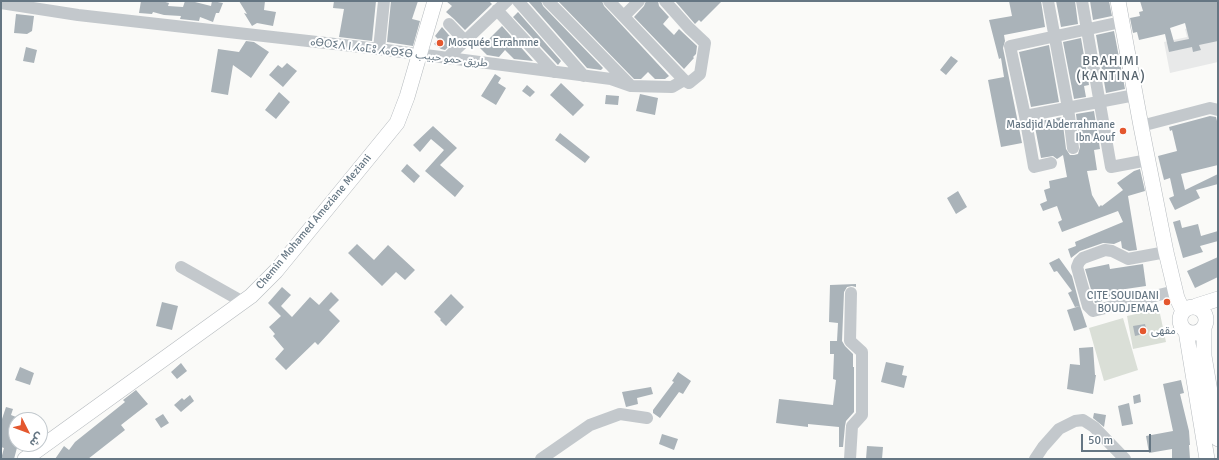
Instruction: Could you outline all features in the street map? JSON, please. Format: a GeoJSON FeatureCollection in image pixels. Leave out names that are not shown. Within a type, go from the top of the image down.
{"type":"FeatureCollection","features":[{"type":"Feature","properties":{"kind":"main road","name":"Chemin Mohamed Ameziane Meziani"},"geometry":{"type":"LineString","coordinates":[[26,459],[251,296],[276,270],[397,123],[407,97],[435,1]]}},
{"type":"Feature","properties":{"kind":"main road"},"geometry":{"type":"LineString","coordinates":[[1118,1],[1141,126],[1175,291],[1179,304],[1189,309],[1201,308],[1205,312],[1209,322],[1204,356],[1218,439]]}},
{"type":"Feature","properties":{"kind":"main road"},"geometry":{"type":"LineString","coordinates":[[1209,322],[1201,331],[1193,333],[1182,328],[1180,319],[1189,309],[1218,299]]}},
{"type":"Feature","properties":{"kind":"main road"},"geometry":{"type":"LineString","coordinates":[[1186,331],[1206,459]]}},
{"type":"Feature","properties":{"kind":"street"},"geometry":{"type":"LineString","coordinates":[[379,49],[384,1]]}},
{"type":"Feature","properties":{"kind":"street"},"geometry":{"type":"LineString","coordinates":[[446,58],[507,1]]}},
{"type":"Feature","properties":{"kind":"street"},"geometry":{"type":"LineString","coordinates":[[518,1],[584,76]]}},
{"type":"Feature","properties":{"kind":"street"},"geometry":{"type":"LineString","coordinates":[[548,1],[631,86]]}},
{"type":"Feature","properties":{"kind":"street"},"geometry":{"type":"LineString","coordinates":[[609,1],[684,80]]}},
{"type":"Feature","properties":{"kind":"street"},"geometry":{"type":"LineString","coordinates":[[624,16],[640,1]]}},
{"type":"Feature","properties":{"kind":"street","name":"ⴰⴱⵔⵉⴷ ⵏ ⵃⴰⵎⵓ ⵃⴰⴱⵉⴱ طريق حمو حبيب"},"geometry":{"type":"LineString","coordinates":[[1,3],[78,15],[379,49],[611,79],[631,86],[672,87],[684,80],[689,84],[700,74],[705,43],[689,28],[665,1]]}},
{"type":"Feature","properties":{"kind":"street"},"geometry":{"type":"LineString","coordinates":[[1048,1],[1068,108],[1073,148]]}},
{"type":"Feature","properties":{"kind":"street"},"geometry":{"type":"LineString","coordinates":[[1082,1],[1111,167],[1148,160]]}},
{"type":"Feature","properties":{"kind":"street"},"geometry":{"type":"LineString","coordinates":[[497,10],[554,72]]}},
{"type":"Feature","properties":{"kind":"street"},"geometry":{"type":"LineString","coordinates":[[1051,163],[1034,167],[1010,46],[1121,22]]}},
{"type":"Feature","properties":{"kind":"street"},"geometry":{"type":"LineString","coordinates":[[449,24],[465,41]]}},
{"type":"Feature","properties":{"kind":"street"},"geometry":{"type":"LineString","coordinates":[[1025,116],[1135,94]]}},
{"type":"Feature","properties":{"kind":"street"},"geometry":{"type":"LineString","coordinates":[[1141,126],[1210,108],[1218,110]]}},
{"type":"Feature","properties":{"kind":"street"},"geometry":{"type":"LineString","coordinates":[[1166,252],[1128,259],[1112,251],[1105,250],[1083,258],[1078,262],[1077,267],[1088,306],[1093,311],[1175,291]]}},
{"type":"Feature","properties":{"kind":"street"},"geometry":{"type":"LineString","coordinates":[[181,267],[243,302]]}},
{"type":"Feature","properties":{"kind":"street"},"geometry":{"type":"LineString","coordinates":[[850,459],[852,426],[862,415],[862,352],[850,341],[851,293]]}},
{"type":"Feature","properties":{"kind":"street"},"geometry":{"type":"LineString","coordinates":[[541,459],[590,424],[620,414],[647,418]]}},
{"type":"Feature","properties":{"kind":"street"},"geometry":{"type":"LineString","coordinates":[[1035,459],[1043,447],[1059,429],[1075,421],[1083,420],[1094,427],[1125,459]]}},
{"type":"Feature","properties":{"kind":"shaded area"},"geometry":{"type":"Polygon","coordinates":[[[1218,22],[1218,62],[1170,73],[1164,42],[1187,37],[1185,29],[1218,22]]]}},
{"type":"Feature","properties":{"kind":"shaded area"},"geometry":{"type":"Polygon","coordinates":[[[1159,309],[1166,342],[1133,349],[1127,316],[1159,309]]]}},
{"type":"Feature","properties":{"kind":"shaded area"},"geometry":{"type":"Polygon","coordinates":[[[1123,318],[1138,370],[1104,381],[1089,328],[1123,318]]]}},
{"type":"Feature","properties":{"kind":"building"},"geometry":{"type":"Polygon","coordinates":[[[141,1],[162,1],[169,3],[168,6],[183,7],[185,1],[211,6],[212,1],[223,3],[219,13],[216,13],[213,22],[200,17],[199,21],[180,19],[181,16],[164,15],[153,12],[152,14],[139,13],[141,1]]]}},
{"type":"Feature","properties":{"kind":"building"},"geometry":{"type":"Polygon","coordinates":[[[239,1],[265,1],[264,10],[276,12],[273,26],[257,23],[252,26],[239,1]]]}},
{"type":"Feature","properties":{"kind":"building"},"geometry":{"type":"Polygon","coordinates":[[[334,1],[376,1],[372,41],[339,37],[344,9],[333,8],[334,1]]]}},
{"type":"Feature","properties":{"kind":"building"},"geometry":{"type":"Polygon","coordinates":[[[391,1],[418,1],[412,19],[420,21],[413,46],[387,42],[391,1]]]}},
{"type":"Feature","properties":{"kind":"building"},"geometry":{"type":"Polygon","coordinates":[[[446,1],[489,1],[492,4],[465,30],[446,12],[452,6],[446,1]]]}},
{"type":"Feature","properties":{"kind":"building"},"geometry":{"type":"Polygon","coordinates":[[[528,1],[541,1],[543,6],[603,68],[601,70],[587,68],[528,1]]]}},
{"type":"Feature","properties":{"kind":"building"},"geometry":{"type":"Polygon","coordinates":[[[558,1],[602,1],[604,6],[669,76],[665,79],[655,79],[648,72],[641,79],[634,79],[558,1]]]}},
{"type":"Feature","properties":{"kind":"building"},"geometry":{"type":"Polygon","coordinates":[[[646,1],[658,1],[659,6],[669,17],[663,24],[674,35],[679,29],[697,46],[696,54],[693,57],[694,58],[684,69],[634,17],[644,6],[646,1]]]}},
{"type":"Feature","properties":{"kind":"building"},"geometry":{"type":"Polygon","coordinates":[[[675,1],[722,1],[701,22],[699,20],[695,24],[675,1]]]}},
{"type":"Feature","properties":{"kind":"building"},"geometry":{"type":"Polygon","coordinates":[[[1009,1],[1041,1],[1045,27],[1004,35],[1005,41],[1003,48],[1022,143],[1001,147],[988,80],[1004,77],[1001,58],[999,59],[989,20],[1012,16],[1009,1]]]}},
{"type":"Feature","properties":{"kind":"building"},"geometry":{"type":"Polygon","coordinates":[[[1056,1],[1075,1],[1078,24],[1061,27],[1056,1]]]}},
{"type":"Feature","properties":{"kind":"building"},"geometry":{"type":"Polygon","coordinates":[[[1090,1],[1109,1],[1112,16],[1093,20],[1090,1]]]}},
{"type":"Feature","properties":{"kind":"building"},"geometry":{"type":"Polygon","coordinates":[[[1140,1],[1218,1],[1218,41],[1199,45],[1201,50],[1193,52],[1192,47],[1169,52],[1165,34],[1139,40],[1137,32],[1133,33],[1130,18],[1140,16],[1139,12],[1143,11],[1140,1]],[[1185,23],[1170,28],[1174,42],[1189,39],[1185,23]]]}},
{"type":"Feature","properties":{"kind":"building"},"geometry":{"type":"Polygon","coordinates":[[[518,12],[561,61],[558,65],[513,17],[518,12]]]}},
{"type":"Feature","properties":{"kind":"building"},"geometry":{"type":"Polygon","coordinates":[[[16,14],[34,16],[32,31],[27,34],[14,33],[16,14]]]}},
{"type":"Feature","properties":{"kind":"building"},"geometry":{"type":"Polygon","coordinates":[[[502,26],[533,61],[514,59],[505,50],[499,57],[487,55],[480,48],[502,26]]]}},
{"type":"Feature","properties":{"kind":"building"},"geometry":{"type":"Polygon","coordinates":[[[442,27],[454,41],[445,50],[434,44],[438,39],[435,36],[442,27]]]}},
{"type":"Feature","properties":{"kind":"building"},"geometry":{"type":"Polygon","coordinates":[[[1114,31],[1125,89],[1106,93],[1096,35],[1114,31]]]}},
{"type":"Feature","properties":{"kind":"building"},"geometry":{"type":"Polygon","coordinates":[[[1081,38],[1089,85],[1084,86],[1086,97],[1074,99],[1063,42],[1081,38]]]}},
{"type":"Feature","properties":{"kind":"building"},"geometry":{"type":"Polygon","coordinates":[[[246,41],[254,42],[269,52],[251,78],[233,65],[228,95],[211,92],[218,49],[239,52],[246,41]]]}},
{"type":"Feature","properties":{"kind":"building"},"geometry":{"type":"Polygon","coordinates":[[[1049,45],[1059,102],[1031,107],[1019,52],[1049,45]]]}},
{"type":"Feature","properties":{"kind":"building"},"geometry":{"type":"Polygon","coordinates":[[[26,47],[37,50],[34,63],[23,61],[26,47]]]}},
{"type":"Feature","properties":{"kind":"building"},"geometry":{"type":"Polygon","coordinates":[[[951,56],[958,61],[946,75],[940,70],[951,56]]]}},
{"type":"Feature","properties":{"kind":"building"},"geometry":{"type":"Polygon","coordinates":[[[287,63],[297,71],[283,87],[269,75],[278,65],[282,68],[287,63]]]}},
{"type":"Feature","properties":{"kind":"building"},"geometry":{"type":"Polygon","coordinates":[[[495,74],[501,78],[498,83],[506,88],[496,105],[481,96],[495,74]]]}},
{"type":"Feature","properties":{"kind":"building"},"geometry":{"type":"Polygon","coordinates":[[[561,83],[584,105],[573,116],[550,95],[561,83]]]}},
{"type":"Feature","properties":{"kind":"building"},"geometry":{"type":"Polygon","coordinates":[[[527,85],[535,92],[530,97],[522,91],[527,85]]]}},
{"type":"Feature","properties":{"kind":"building"},"geometry":{"type":"Polygon","coordinates":[[[279,92],[290,102],[276,119],[265,110],[279,92]]]}},
{"type":"Feature","properties":{"kind":"building"},"geometry":{"type":"Polygon","coordinates":[[[640,94],[658,98],[655,115],[636,111],[640,94]]]}},
{"type":"Feature","properties":{"kind":"building"},"geometry":{"type":"Polygon","coordinates":[[[606,95],[619,96],[618,105],[605,104],[606,95]]]}},
{"type":"Feature","properties":{"kind":"building"},"geometry":{"type":"Polygon","coordinates":[[[1094,111],[1100,149],[1094,150],[1097,170],[1087,171],[1092,195],[1099,207],[1123,190],[1117,183],[1134,171],[1140,169],[1145,191],[1128,196],[1137,250],[1129,251],[1122,248],[1121,241],[1114,244],[1103,243],[1080,251],[1071,258],[1068,249],[1076,246],[1075,242],[1123,222],[1118,211],[1062,232],[1058,222],[1062,220],[1057,206],[1043,211],[1040,204],[1047,201],[1044,190],[1050,188],[1049,181],[1067,177],[1063,155],[1057,159],[1053,156],[1041,158],[1034,122],[1062,117],[1066,149],[1070,155],[1074,155],[1078,154],[1080,147],[1076,114],[1094,111]]]}},
{"type":"Feature","properties":{"kind":"building"},"geometry":{"type":"Polygon","coordinates":[[[1210,116],[1216,117],[1218,125],[1218,165],[1181,174],[1185,190],[1218,174],[1218,184],[1196,190],[1200,198],[1175,210],[1169,198],[1174,196],[1170,178],[1164,180],[1158,156],[1177,151],[1172,130],[1170,131],[1169,127],[1210,116]]]}},
{"type":"Feature","properties":{"kind":"building"},"geometry":{"type":"Polygon","coordinates":[[[433,126],[457,148],[440,165],[464,186],[455,197],[425,171],[444,150],[431,139],[420,152],[413,145],[433,126]]]}},
{"type":"Feature","properties":{"kind":"building"},"geometry":{"type":"Polygon","coordinates":[[[560,133],[590,157],[585,163],[555,140],[560,133]]]}},
{"type":"Feature","properties":{"kind":"building"},"geometry":{"type":"Polygon","coordinates":[[[407,164],[420,176],[414,183],[401,171],[407,164]]]}},
{"type":"Feature","properties":{"kind":"building"},"geometry":{"type":"Polygon","coordinates":[[[958,191],[967,207],[956,214],[947,198],[958,191]]]}},
{"type":"Feature","properties":{"kind":"building"},"geometry":{"type":"Polygon","coordinates":[[[1180,220],[1182,228],[1198,224],[1201,236],[1218,231],[1218,241],[1200,246],[1203,252],[1183,258],[1173,222],[1180,220]]]}},
{"type":"Feature","properties":{"kind":"building"},"geometry":{"type":"Polygon","coordinates":[[[357,244],[374,260],[388,245],[415,270],[405,280],[396,272],[382,286],[348,253],[357,244]]]}},
{"type":"Feature","properties":{"kind":"building"},"geometry":{"type":"Polygon","coordinates":[[[1218,257],[1218,277],[1195,288],[1187,271],[1218,257]]]}},
{"type":"Feature","properties":{"kind":"building"},"geometry":{"type":"Polygon","coordinates":[[[1059,258],[1072,276],[1080,306],[1075,307],[1068,293],[1072,291],[1057,271],[1054,272],[1049,263],[1059,258]]]}},
{"type":"Feature","properties":{"kind":"building"},"geometry":{"type":"Polygon","coordinates":[[[1109,264],[1110,269],[1143,264],[1146,286],[1112,291],[1114,298],[1095,303],[1085,269],[1109,264]]]}},
{"type":"Feature","properties":{"kind":"building"},"geometry":{"type":"Polygon","coordinates":[[[856,284],[856,287],[847,287],[844,292],[842,341],[853,354],[854,412],[846,421],[843,447],[839,447],[839,427],[808,424],[808,427],[776,423],[779,399],[833,405],[836,380],[833,379],[834,354],[830,354],[830,341],[837,341],[838,323],[829,322],[830,285],[856,284]]]}},
{"type":"Feature","properties":{"kind":"building"},"geometry":{"type":"Polygon","coordinates":[[[282,287],[291,295],[281,306],[292,317],[310,297],[319,305],[331,292],[339,300],[329,310],[340,321],[318,345],[315,342],[286,370],[275,359],[284,349],[273,336],[275,334],[269,327],[281,316],[268,303],[282,287]]]}},
{"type":"Feature","properties":{"kind":"building"},"geometry":{"type":"Polygon","coordinates":[[[451,294],[464,307],[446,326],[434,312],[451,294]]]}},
{"type":"Feature","properties":{"kind":"building"},"geometry":{"type":"Polygon","coordinates":[[[162,302],[178,306],[172,330],[156,326],[162,302]]]}},
{"type":"Feature","properties":{"kind":"building"},"geometry":{"type":"Polygon","coordinates":[[[1080,306],[1087,327],[1074,331],[1067,310],[1080,306]]]}},
{"type":"Feature","properties":{"kind":"building"},"geometry":{"type":"Polygon","coordinates":[[[1145,324],[1147,333],[1135,336],[1133,326],[1145,324]]]}},
{"type":"Feature","properties":{"kind":"building"},"geometry":{"type":"Polygon","coordinates":[[[1093,347],[1096,375],[1093,394],[1067,389],[1070,364],[1080,365],[1079,348],[1093,347]]]}},
{"type":"Feature","properties":{"kind":"building"},"geometry":{"type":"Polygon","coordinates":[[[886,362],[904,366],[902,375],[907,376],[904,388],[881,382],[886,362]]]}},
{"type":"Feature","properties":{"kind":"building"},"geometry":{"type":"Polygon","coordinates":[[[181,363],[187,371],[177,379],[171,372],[181,363]]]}},
{"type":"Feature","properties":{"kind":"building"},"geometry":{"type":"Polygon","coordinates":[[[20,367],[34,373],[30,385],[15,380],[20,367]]]}},
{"type":"Feature","properties":{"kind":"building"},"geometry":{"type":"Polygon","coordinates":[[[678,372],[691,381],[683,394],[679,392],[660,418],[653,413],[653,410],[674,382],[672,381],[678,372]]]}},
{"type":"Feature","properties":{"kind":"building"},"geometry":{"type":"Polygon","coordinates":[[[1181,380],[1184,393],[1180,394],[1189,431],[1190,459],[1172,459],[1172,449],[1149,453],[1146,436],[1173,431],[1163,384],[1181,380]]]}},
{"type":"Feature","properties":{"kind":"building"},"geometry":{"type":"Polygon","coordinates":[[[651,387],[653,394],[637,398],[638,404],[626,407],[622,392],[651,387]]]}},
{"type":"Feature","properties":{"kind":"building"},"geometry":{"type":"Polygon","coordinates":[[[136,390],[148,404],[121,425],[125,430],[88,459],[55,459],[64,446],[69,450],[75,442],[125,402],[123,400],[136,390]]]}},
{"type":"Feature","properties":{"kind":"building"},"geometry":{"type":"Polygon","coordinates":[[[1140,394],[1141,402],[1134,404],[1133,396],[1140,394]]]}},
{"type":"Feature","properties":{"kind":"building"},"geometry":{"type":"Polygon","coordinates":[[[190,395],[194,401],[181,412],[174,405],[182,398],[184,400],[190,395]]]}},
{"type":"Feature","properties":{"kind":"building"},"geometry":{"type":"Polygon","coordinates":[[[1129,403],[1133,424],[1122,426],[1118,406],[1129,403]]]}},
{"type":"Feature","properties":{"kind":"building"},"geometry":{"type":"Polygon","coordinates":[[[6,407],[13,409],[12,412],[8,412],[8,452],[16,452],[14,459],[1,459],[4,448],[1,447],[1,422],[6,407]]]}},
{"type":"Feature","properties":{"kind":"building"},"geometry":{"type":"Polygon","coordinates":[[[1094,413],[1106,415],[1104,427],[1093,418],[1094,413]]]}},
{"type":"Feature","properties":{"kind":"building"},"geometry":{"type":"Polygon","coordinates":[[[163,414],[169,423],[161,428],[155,419],[163,414]]]}},
{"type":"Feature","properties":{"kind":"building"},"geometry":{"type":"Polygon","coordinates":[[[662,434],[678,439],[674,450],[659,444],[662,434]]]}},
{"type":"Feature","properties":{"kind":"building"},"geometry":{"type":"Polygon","coordinates":[[[867,446],[883,447],[882,459],[866,459],[867,446]]]}},
{"type":"Feature","properties":{"kind":"place","name":"Mosquée Errahmne"},"geometry":{"type":"Point","coordinates":[440,43]}},
{"type":"Feature","properties":{"kind":"place","name":"Masdjid Abderrahmane Ibn Aouf"},"geometry":{"type":"Point","coordinates":[1123,131]}},
{"type":"Feature","properties":{"kind":"place","name":"CITE SOUIDANI BOUDJEMAA"},"geometry":{"type":"Point","coordinates":[1167,302]}},
{"type":"Feature","properties":{"kind":"place","name":"مقهى"},"geometry":{"type":"Point","coordinates":[1143,331]}},
{"type":"Feature","properties":{"kind":"district","name":"BRAHIMI (KANTINA)"},"geometry":{"type":"Point","coordinates":[1111,70]}}]}
